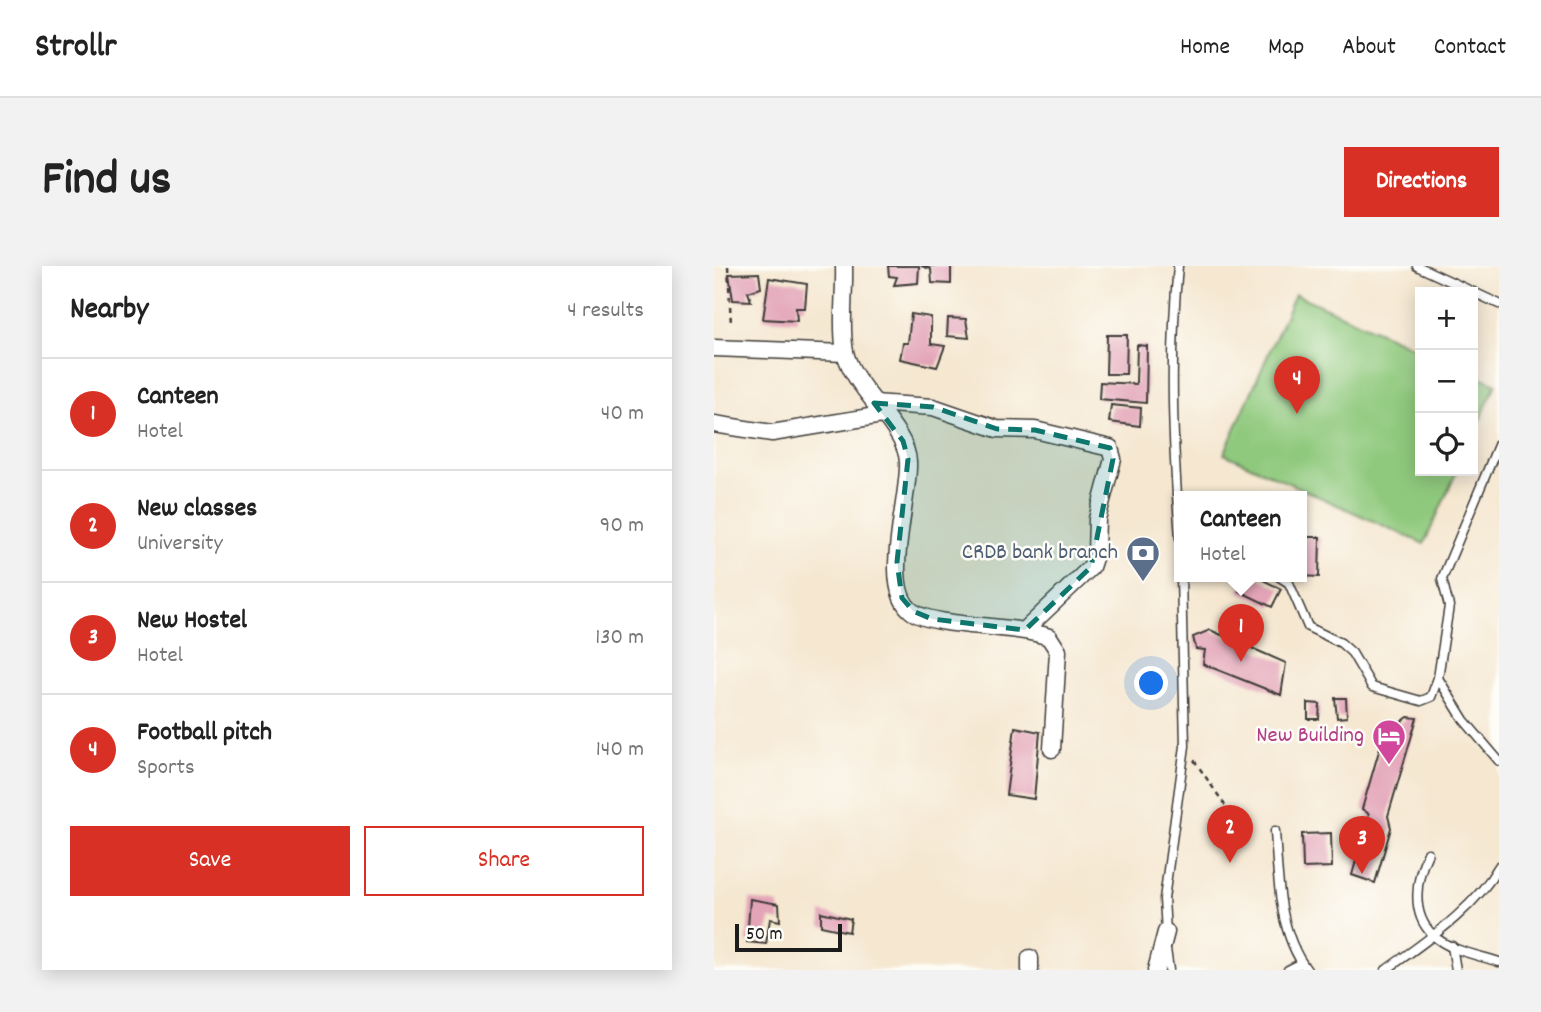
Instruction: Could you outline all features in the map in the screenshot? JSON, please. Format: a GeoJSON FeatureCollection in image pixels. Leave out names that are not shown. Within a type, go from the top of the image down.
{"type":"FeatureCollection","features":[{"type":"Feature","properties":{"kind":"street"},"geometry":{"type":"LineString","coordinates":[[844,266],[845,353],[878,409],[903,441],[908,459],[897,562],[897,584],[902,598],[913,611],[932,619],[1025,630],[1049,637],[1058,651],[1052,750]]}},
{"type":"Feature","properties":{"kind":"street"},"geometry":{"type":"LineString","coordinates":[[714,348],[845,353]]}},
{"type":"Feature","properties":{"kind":"street"},"geometry":{"type":"LineString","coordinates":[[714,424],[772,433],[878,409],[933,407],[997,429],[1035,430],[1110,448],[1113,459],[1097,519],[1096,552],[1091,567],[1025,630]]}},
{"type":"Feature","properties":{"kind":"street"},"geometry":{"type":"LineString","coordinates":[[1156,970],[1166,932]]}},
{"type":"Feature","properties":{"kind":"lane"},"geometry":{"type":"LineString","coordinates":[[1177,491],[1173,426],[1172,318],[1178,266]]}},
{"type":"Feature","properties":{"kind":"lane"},"geometry":{"type":"LineString","coordinates":[[1417,266],[1499,304]]}},
{"type":"Feature","properties":{"kind":"lane"},"geometry":{"type":"LineString","coordinates":[[1287,582],[1308,627],[1341,643],[1352,653],[1373,687],[1421,701],[1432,697],[1438,678],[1449,606],[1442,579],[1499,443]]}},
{"type":"Feature","properties":{"kind":"lane"},"geometry":{"type":"LineString","coordinates":[[1169,970],[1164,899],[1185,746],[1181,582]]}},
{"type":"Feature","properties":{"kind":"lane"},"geometry":{"type":"LineString","coordinates":[[1438,678],[1464,720],[1499,761]]}},
{"type":"Feature","properties":{"kind":"lane"},"geometry":{"type":"LineString","coordinates":[[1275,831],[1282,910],[1305,967],[1288,970]]}},
{"type":"Feature","properties":{"kind":"lane"},"geometry":{"type":"LineString","coordinates":[[1428,853],[1417,884],[1418,903],[1433,936],[1452,946],[1499,962]]}},
{"type":"Feature","properties":{"kind":"lane"},"geometry":{"type":"LineString","coordinates":[[1386,970],[1433,936],[1486,888],[1499,866]]}},
{"type":"Feature","properties":{"kind":"lane"},"geometry":{"type":"LineString","coordinates":[[1452,946],[1456,970]]}},
{"type":"Feature","properties":{"kind":"path"},"geometry":{"type":"LineString","coordinates":[[728,266],[731,324]]}},
{"type":"Feature","properties":{"kind":"path"},"geometry":{"type":"LineString","coordinates":[[1185,746],[1249,840]]}},
{"type":"Feature","properties":{"kind":"highlighted area"},"geometry":{"type":"Polygon","coordinates":[[[874,403],[933,407],[997,429],[1035,430],[1110,448],[1113,459],[1091,567],[1025,630],[932,619],[913,611],[902,598],[897,562],[908,459],[903,441],[874,403]]]}},
{"type":"Feature","properties":{"kind":"green space"},"geometry":{"type":"Polygon","coordinates":[[[1295,294],[1415,348],[1415,476],[1455,476],[1424,544],[1224,454],[1295,294]]]}},
{"type":"Feature","properties":{"kind":"green space"},"geometry":{"type":"Polygon","coordinates":[[[1478,376],[1496,384],[1478,424],[1478,376]]]}},
{"type":"Feature","properties":{"kind":"building"},"geometry":{"type":"Polygon","coordinates":[[[888,266],[919,266],[918,283],[894,285],[897,277],[889,276],[888,266]]]}},
{"type":"Feature","properties":{"kind":"building"},"geometry":{"type":"Polygon","coordinates":[[[921,266],[951,266],[951,284],[932,283],[931,269],[921,266]]]}},
{"type":"Feature","properties":{"kind":"building"},"geometry":{"type":"Polygon","coordinates":[[[759,273],[761,288],[748,292],[751,301],[733,300],[729,274],[759,273]]]}},
{"type":"Feature","properties":{"kind":"building"},"geometry":{"type":"Polygon","coordinates":[[[769,278],[807,284],[805,308],[796,308],[797,321],[763,319],[769,278]]]}},
{"type":"Feature","properties":{"kind":"building"},"geometry":{"type":"Polygon","coordinates":[[[911,314],[931,317],[931,344],[945,346],[937,367],[900,359],[903,343],[908,343],[911,314]]]}},
{"type":"Feature","properties":{"kind":"building"},"geometry":{"type":"Polygon","coordinates":[[[948,318],[966,319],[969,338],[947,336],[948,318]]]}},
{"type":"Feature","properties":{"kind":"building"},"geometry":{"type":"Polygon","coordinates":[[[1107,335],[1127,335],[1126,374],[1106,374],[1107,335]]]}},
{"type":"Feature","properties":{"kind":"building"},"geometry":{"type":"Polygon","coordinates":[[[1137,345],[1147,346],[1146,403],[1099,399],[1100,382],[1136,384],[1137,345]]]}},
{"type":"Feature","properties":{"kind":"building"},"geometry":{"type":"Polygon","coordinates":[[[1111,405],[1141,408],[1140,426],[1109,422],[1111,405]]]}},
{"type":"Feature","properties":{"kind":"building"},"geometry":{"type":"Polygon","coordinates":[[[1307,537],[1320,537],[1319,577],[1307,576],[1307,537]]]}},
{"type":"Feature","properties":{"kind":"building"},"geometry":{"type":"Polygon","coordinates":[[[1243,582],[1267,582],[1281,589],[1272,607],[1239,591],[1243,582]]]}},
{"type":"Feature","properties":{"kind":"building"},"geometry":{"type":"Polygon","coordinates":[[[1210,630],[1286,663],[1281,695],[1203,664],[1205,650],[1196,649],[1193,637],[1210,630]]]}},
{"type":"Feature","properties":{"kind":"building"},"geometry":{"type":"Polygon","coordinates":[[[1335,698],[1346,698],[1347,717],[1337,718],[1335,698]]]}},
{"type":"Feature","properties":{"kind":"building"},"geometry":{"type":"Polygon","coordinates":[[[1308,703],[1320,704],[1319,719],[1308,719],[1308,703]]]}},
{"type":"Feature","properties":{"kind":"building","name":"New Building"},"geometry":{"type":"Polygon","coordinates":[[[1408,717],[1417,718],[1388,816],[1391,828],[1375,883],[1352,875],[1369,814],[1362,809],[1388,720],[1400,723],[1408,717]]]}},
{"type":"Feature","properties":{"kind":"building"},"geometry":{"type":"Polygon","coordinates":[[[1015,727],[1040,732],[1034,799],[1006,795],[1015,727]]]}},
{"type":"Feature","properties":{"kind":"building"},"geometry":{"type":"Polygon","coordinates":[[[1331,833],[1332,867],[1303,868],[1302,834],[1331,833]]]}},
{"type":"Feature","properties":{"kind":"building"},"geometry":{"type":"Polygon","coordinates":[[[750,899],[779,904],[780,921],[770,919],[766,944],[747,942],[750,899]]]}},
{"type":"Feature","properties":{"kind":"building"},"geometry":{"type":"Polygon","coordinates":[[[821,912],[851,919],[849,932],[821,926],[821,912]]]}},
{"type":"Feature","properties":{"kind":"place","name":"Football pitch"},"geometry":{"type":"Point","coordinates":[1297,414]}},
{"type":"Feature","properties":{"kind":"place","name":"CRDB bank branch"},"geometry":{"type":"Point","coordinates":[1143,583]}},
{"type":"Feature","properties":{"kind":"place","name":"Canteen"},"geometry":{"type":"Point","coordinates":[1241,662]}},
{"type":"Feature","properties":{"kind":"place","name":"New Building"},"geometry":{"type":"Point","coordinates":[1389,766]}},
{"type":"Feature","properties":{"kind":"place","name":"New classes"},"geometry":{"type":"Point","coordinates":[1230,863]}},
{"type":"Feature","properties":{"kind":"place","name":"New Hostel"},"geometry":{"type":"Point","coordinates":[1362,874]}}]}
